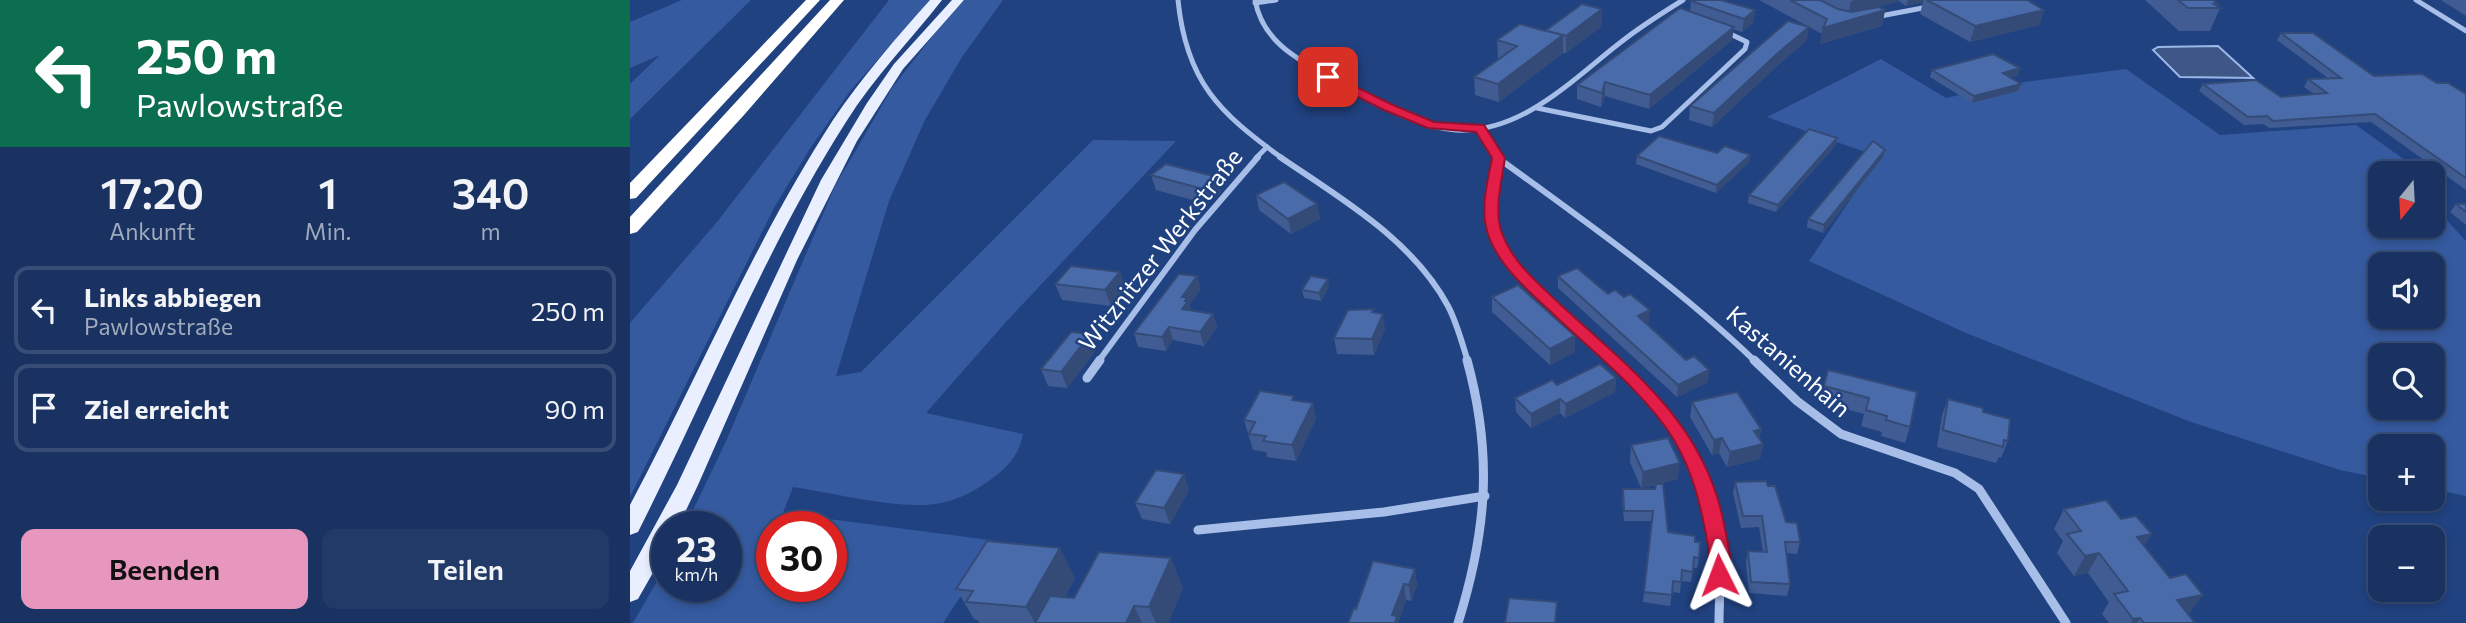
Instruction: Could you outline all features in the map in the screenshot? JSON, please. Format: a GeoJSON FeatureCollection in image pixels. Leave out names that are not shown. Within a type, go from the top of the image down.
{"type":"FeatureCollection","features":[{"type":"Feature","properties":{"kind":"highway"},"geometry":{"type":"LineString","coordinates":[[630,194],[813,0]]}},
{"type":"Feature","properties":{"kind":"highway"},"geometry":{"type":"LineString","coordinates":[[630,228],[738,113],[837,0]]}},
{"type":"Feature","properties":{"kind":"main road"},"geometry":{"type":"LineString","coordinates":[[630,526],[660,471],[748,285],[806,173],[868,80],[936,0]]}},
{"type":"Feature","properties":{"kind":"main road"},"geometry":{"type":"LineString","coordinates":[[630,592],[650,560],[709,440],[807,218],[834,166],[894,74],[958,0]]}},
{"type":"Feature","properties":{"kind":"street","name":"Witznitzer Werkstraße"},"geometry":{"type":"LineString","coordinates":[[1178,0],[1180,38],[1194,71],[1221,109],[1387,236],[1413,260],[1450,310],[1480,411],[1485,496],[1469,588],[1458,623]]}},
{"type":"Feature","properties":{"kind":"street"},"geometry":{"type":"LineString","coordinates":[[1276,0],[1255,2],[1258,17],[1269,36],[1311,68],[1388,108],[1432,126],[1480,128],[1501,123],[1537,108],[1683,0]]}},
{"type":"Feature","properties":{"kind":"street"},"geometry":{"type":"LineString","coordinates":[[2416,0],[2466,31]]}},
{"type":"Feature","properties":{"kind":"street"},"geometry":{"type":"LineString","coordinates":[[1870,18],[1936,5]]}},
{"type":"Feature","properties":{"kind":"street"},"geometry":{"type":"LineString","coordinates":[[1665,11],[1678,15]]}},
{"type":"Feature","properties":{"kind":"street"},"geometry":{"type":"LineString","coordinates":[[1537,108],[1651,131],[1661,127],[1745,49],[1747,42],[1740,37],[1715,28]]}},
{"type":"Feature","properties":{"kind":"street"},"geometry":{"type":"LineString","coordinates":[[1480,128],[1498,158],[1492,226],[1513,265],[1550,305],[1608,355],[1652,399],[1679,433],[1698,467],[1710,501],[1719,552],[1719,623]]}},
{"type":"Feature","properties":{"kind":"street","name":"Witznitzer Werkstraße"},"geometry":{"type":"LineString","coordinates":[[1087,378],[1201,223],[1238,176],[1267,146]]}},
{"type":"Feature","properties":{"kind":"street","name":"Kastanienhain"},"geometry":{"type":"LineString","coordinates":[[1498,158],[1623,250],[1728,335],[1797,401],[1841,434],[1955,473],[1979,489],[2066,623]]}},
{"type":"Feature","properties":{"kind":"street"},"geometry":{"type":"LineString","coordinates":[[1198,530],[1384,512],[1485,496]]}},
{"type":"Feature","properties":{"kind":"shaded area"},"geometry":{"type":"Polygon","coordinates":[[[682,0],[751,0],[630,119],[630,84],[660,55],[630,68],[630,22],[682,0]]]}},
{"type":"Feature","properties":{"kind":"shaded area"},"geometry":{"type":"Polygon","coordinates":[[[889,0],[930,0],[851,90],[811,147],[775,206],[630,497],[630,323],[717,222],[889,0]]]}},
{"type":"Feature","properties":{"kind":"shaded area"},"geometry":{"type":"Polygon","coordinates":[[[965,0],[1003,0],[962,57],[925,120],[889,201],[836,376],[861,372],[1093,140],[1176,141],[1005,323],[926,413],[1023,434],[1016,453],[1004,468],[982,486],[962,496],[925,505],[888,503],[793,487],[784,511],[756,511],[756,602],[847,602],[847,521],[997,541],[943,623],[633,623],[651,592],[651,602],[742,602],[742,511],[693,511],[727,439],[835,186],[892,88],[945,20],[965,0]]]}},
{"type":"Feature","properties":{"kind":"shaded area"},"geometry":{"type":"Polygon","coordinates":[[[2218,46],[2253,78],[2180,77],[2153,50],[2158,47],[2218,46]]]}},
{"type":"Feature","properties":{"kind":"shaded area"},"geometry":{"type":"Polygon","coordinates":[[[1881,59],[1946,98],[2009,84],[2126,69],[2220,135],[2356,125],[2406,161],[2368,161],[2368,238],[2445,238],[2445,218],[2466,241],[2466,496],[2445,492],[2445,434],[2368,434],[2368,476],[2340,470],[2191,422],[1966,333],[1809,261],[1879,157],[1767,117],[1881,59]]]}},
{"type":"Feature","properties":{"kind":"building"},"geometry":{"type":"Polygon","coordinates":[[[1721,0],[1755,10],[1744,19],[1691,1],[1721,0]]]}},
{"type":"Feature","properties":{"kind":"building"},"geometry":{"type":"Polygon","coordinates":[[[1790,0],[1820,0],[1838,9],[1852,12],[1879,7],[1885,10],[1823,28],[1827,19],[1790,0]]]}},
{"type":"Feature","properties":{"kind":"building"},"geometry":{"type":"Polygon","coordinates":[[[1927,0],[2027,0],[2044,10],[1975,26],[1927,0]]]}},
{"type":"Feature","properties":{"kind":"building"},"geometry":{"type":"Polygon","coordinates":[[[2178,0],[2213,0],[2220,8],[2188,8],[2178,0]]]}},
{"type":"Feature","properties":{"kind":"building"},"geometry":{"type":"Polygon","coordinates":[[[1582,4],[1602,9],[1566,36],[1563,35],[1498,84],[1474,77],[1517,46],[1497,40],[1520,24],[1545,31],[1582,4]]]}},
{"type":"Feature","properties":{"kind":"building"},"geometry":{"type":"Polygon","coordinates":[[[1680,8],[1734,27],[1650,95],[1605,82],[1602,93],[1577,85],[1680,8]]]}},
{"type":"Feature","properties":{"kind":"building"},"geometry":{"type":"Polygon","coordinates":[[[1788,21],[1809,27],[1714,113],[1690,106],[1788,21]]]}},
{"type":"Feature","properties":{"kind":"building"},"geometry":{"type":"Polygon","coordinates":[[[2281,33],[2313,33],[2374,76],[2422,74],[2437,83],[2448,83],[2466,94],[2466,178],[2375,114],[2273,121],[2267,116],[2248,117],[2203,84],[2256,80],[2281,97],[2327,93],[2308,79],[2341,78],[2281,33]]]}},
{"type":"Feature","properties":{"kind":"building"},"geometry":{"type":"Polygon","coordinates":[[[1993,54],[2020,68],[2003,73],[2021,84],[1974,96],[1932,70],[1993,54]]]}},
{"type":"Feature","properties":{"kind":"building"},"geometry":{"type":"Polygon","coordinates":[[[1809,129],[1837,138],[1778,205],[1749,195],[1809,129]]]}},
{"type":"Feature","properties":{"kind":"building"},"geometry":{"type":"Polygon","coordinates":[[[1659,136],[1717,153],[1725,146],[1750,155],[1717,185],[1637,156],[1659,136]]]}},
{"type":"Feature","properties":{"kind":"building"},"geometry":{"type":"Polygon","coordinates":[[[1873,141],[1885,150],[1824,225],[1808,219],[1873,141]]]}},
{"type":"Feature","properties":{"kind":"building"},"geometry":{"type":"Polygon","coordinates":[[[1166,164],[1217,177],[1203,189],[1151,175],[1166,164]]]}},
{"type":"Feature","properties":{"kind":"building"},"geometry":{"type":"Polygon","coordinates":[[[1284,182],[1317,204],[1288,219],[1256,195],[1284,182]]]}},
{"type":"Feature","properties":{"kind":"building"},"geometry":{"type":"Polygon","coordinates":[[[2456,204],[2466,204],[2466,212],[2456,204]]]}},
{"type":"Feature","properties":{"kind":"building"},"geometry":{"type":"Polygon","coordinates":[[[1071,266],[1120,272],[1105,290],[1055,284],[1071,266]]]}},
{"type":"Feature","properties":{"kind":"building"},"geometry":{"type":"Polygon","coordinates":[[[1577,268],[1608,294],[1615,290],[1624,297],[1630,294],[1650,310],[1638,316],[1686,360],[1694,356],[1709,370],[1678,385],[1558,276],[1577,268]]]}},
{"type":"Feature","properties":{"kind":"building"},"geometry":{"type":"Polygon","coordinates":[[[1179,274],[1197,276],[1182,297],[1187,297],[1185,301],[1188,301],[1182,309],[1213,314],[1200,332],[1169,327],[1162,337],[1134,333],[1179,274]]]}},
{"type":"Feature","properties":{"kind":"building"},"geometry":{"type":"Polygon","coordinates":[[[1311,276],[1328,279],[1319,293],[1302,290],[1311,276]]]}},
{"type":"Feature","properties":{"kind":"building"},"geometry":{"type":"Polygon","coordinates":[[[1518,285],[1575,336],[1550,349],[1492,297],[1518,285]]]}},
{"type":"Feature","properties":{"kind":"building"},"geometry":{"type":"Polygon","coordinates":[[[1374,309],[1372,312],[1383,314],[1372,339],[1334,338],[1348,310],[1374,309]]]}},
{"type":"Feature","properties":{"kind":"building"},"geometry":{"type":"Polygon","coordinates":[[[1071,332],[1090,334],[1061,372],[1041,369],[1071,332]]]}},
{"type":"Feature","properties":{"kind":"building"},"geometry":{"type":"Polygon","coordinates":[[[1600,364],[1616,378],[1566,404],[1560,399],[1531,414],[1515,398],[1552,380],[1557,385],[1600,364]]]}},
{"type":"Feature","properties":{"kind":"building"},"geometry":{"type":"Polygon","coordinates":[[[1828,370],[1917,392],[1910,427],[1886,420],[1887,416],[1866,410],[1869,398],[1824,386],[1828,370]]]}},
{"type":"Feature","properties":{"kind":"building"},"geometry":{"type":"Polygon","coordinates":[[[1260,391],[1294,396],[1292,400],[1313,403],[1292,445],[1263,441],[1266,436],[1249,434],[1255,422],[1244,420],[1260,391]]]}},
{"type":"Feature","properties":{"kind":"building"},"geometry":{"type":"Polygon","coordinates":[[[1737,392],[1761,429],[1754,431],[1763,444],[1730,452],[1722,438],[1714,440],[1692,402],[1737,392]]]}},
{"type":"Feature","properties":{"kind":"building"},"geometry":{"type":"Polygon","coordinates":[[[1948,399],[1983,408],[1983,412],[2010,419],[2008,441],[2004,440],[2003,447],[1943,430],[1948,399]]]}},
{"type":"Feature","properties":{"kind":"building"},"geometry":{"type":"Polygon","coordinates":[[[1668,438],[1680,463],[1643,472],[1631,445],[1668,438]]]}},
{"type":"Feature","properties":{"kind":"building"},"geometry":{"type":"Polygon","coordinates":[[[1156,470],[1184,474],[1164,508],[1135,503],[1156,470]]]}},
{"type":"Feature","properties":{"kind":"building"},"geometry":{"type":"Polygon","coordinates":[[[1766,481],[1768,486],[1775,486],[1786,522],[1797,523],[1800,542],[1785,542],[1790,584],[1751,582],[1748,551],[1767,552],[1762,516],[1743,516],[1735,482],[1766,481]]]}},
{"type":"Feature","properties":{"kind":"building"},"geometry":{"type":"Polygon","coordinates":[[[1656,484],[1663,484],[1668,532],[1695,536],[1695,542],[1700,542],[1699,558],[1694,557],[1693,572],[1682,570],[1681,582],[1673,581],[1672,595],[1644,592],[1653,511],[1624,511],[1623,489],[1655,489],[1656,484]]]}},
{"type":"Feature","properties":{"kind":"building"},"geometry":{"type":"Polygon","coordinates":[[[2106,500],[2121,519],[2136,516],[2152,534],[2137,537],[2170,578],[2186,574],[2203,595],[2177,600],[2195,623],[2144,623],[2140,618],[2133,619],[2114,594],[2128,591],[2099,553],[2085,556],[2067,534],[2081,531],[2064,509],[2106,500]]]}},
{"type":"Feature","properties":{"kind":"building"},"geometry":{"type":"Polygon","coordinates":[[[987,541],[1060,548],[1026,607],[966,602],[973,591],[956,589],[987,541]]]}},
{"type":"Feature","properties":{"kind":"building"},"geometry":{"type":"Polygon","coordinates":[[[1099,552],[1171,558],[1149,607],[1134,606],[1126,623],[1035,623],[1050,596],[1074,598],[1099,552]]]}},
{"type":"Feature","properties":{"kind":"building"},"geometry":{"type":"Polygon","coordinates":[[[1373,561],[1415,569],[1409,585],[1404,584],[1392,615],[1397,616],[1395,623],[1348,623],[1354,608],[1356,609],[1373,561]]]}},
{"type":"Feature","properties":{"kind":"building"},"geometry":{"type":"Polygon","coordinates":[[[1509,598],[1557,602],[1555,623],[1505,623],[1509,598]]]}},
{"type":"Feature","properties":{"kind":"route"},"geometry":{"type":"LineString","coordinates":[[1328,77],[1388,108],[1432,126],[1480,128],[1498,158],[1492,226],[1500,244],[1523,278],[1608,355],[1652,399],[1679,433],[1698,467],[1710,501],[1719,552],[1719,575]]}}]}
